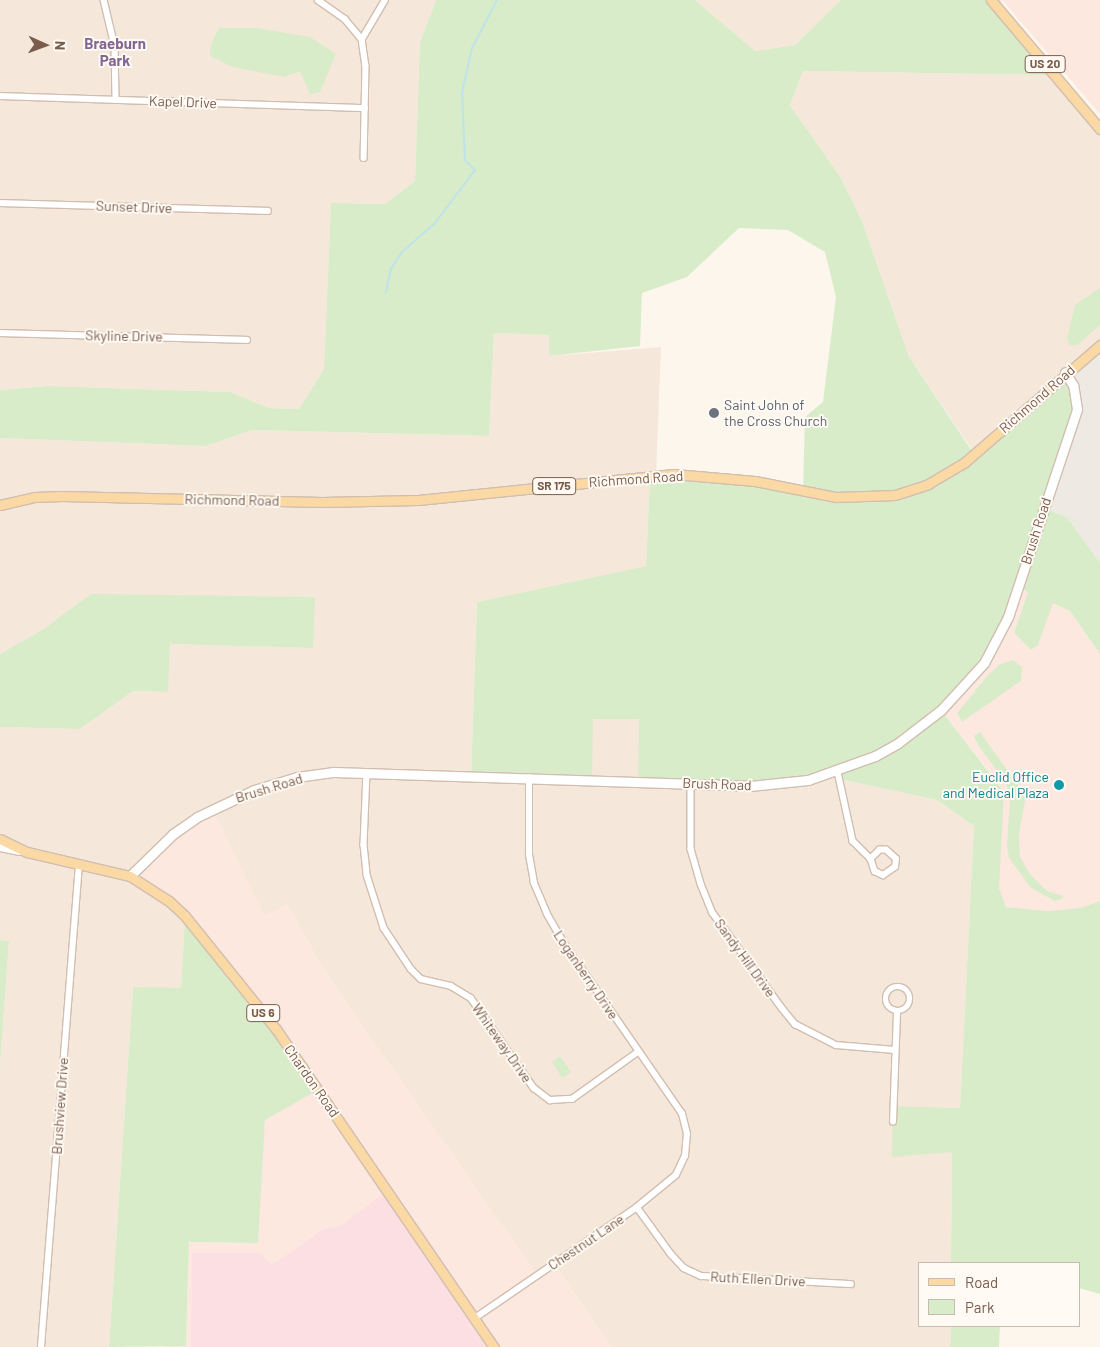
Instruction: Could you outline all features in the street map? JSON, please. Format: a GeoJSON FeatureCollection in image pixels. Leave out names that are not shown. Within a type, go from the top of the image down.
{"type":"FeatureCollection","features":[{"type":"Feature","properties":{"kind":"main road","name":"US 20"},"geometry":{"type":"LineString","coordinates":[[991,0],[1100,128]]}},
{"type":"Feature","properties":{"kind":"main road","name":"Richmond Road"},"geometry":{"type":"LineString","coordinates":[[0,505],[34,497],[62,496],[322,502],[418,500],[674,474],[755,481],[836,497],[867,498],[896,494],[928,484],[965,462],[1065,372],[1100,345]]}},
{"type":"Feature","properties":{"kind":"main road","name":"Chardon Road"},"geometry":{"type":"LineString","coordinates":[[0,839],[27,852],[130,876],[169,901],[185,916],[270,1021],[494,1347]]}},
{"type":"Feature","properties":{"kind":"street"},"geometry":{"type":"LineString","coordinates":[[104,0],[115,46],[116,100]]}},
{"type":"Feature","properties":{"kind":"street"},"geometry":{"type":"LineString","coordinates":[[318,0],[345,19],[362,39],[366,66],[364,158]]}},
{"type":"Feature","properties":{"kind":"street"},"geometry":{"type":"LineString","coordinates":[[362,39],[385,0]]}},
{"type":"Feature","properties":{"kind":"street","name":"Kapel Drive"},"geometry":{"type":"LineString","coordinates":[[0,96],[365,108]]}},
{"type":"Feature","properties":{"kind":"street","name":"Sunset Drive"},"geometry":{"type":"LineString","coordinates":[[0,203],[268,211]]}},
{"type":"Feature","properties":{"kind":"street","name":"Skyline Drive"},"geometry":{"type":"LineString","coordinates":[[0,333],[247,340]]}},
{"type":"Feature","properties":{"kind":"street","name":"Brush Road"},"geometry":{"type":"LineString","coordinates":[[130,876],[173,834],[217,806],[297,777],[334,772],[691,784],[778,784],[838,772],[876,756],[918,729],[941,710],[984,663],[1008,617],[1077,409],[1073,385],[1065,372]]}},
{"type":"Feature","properties":{"kind":"street"},"geometry":{"type":"LineString","coordinates":[[838,772],[848,830],[858,848],[871,859],[873,869],[883,875],[895,867],[896,859],[886,850],[880,850],[871,859]]}},
{"type":"Feature","properties":{"kind":"street","name":"Whiteway Drive"},"geometry":{"type":"LineString","coordinates":[[367,774],[364,845],[367,875],[384,928],[410,969],[421,979],[451,986],[471,998],[534,1088],[550,1100],[572,1099],[638,1052]]}},
{"type":"Feature","properties":{"kind":"street","name":"Loganberry Drive"},"geometry":{"type":"LineString","coordinates":[[528,778],[526,821],[529,854],[541,898],[563,942],[682,1114],[687,1134],[685,1156]]}},
{"type":"Feature","properties":{"kind":"street","name":"Sandy Hill Drive"},"geometry":{"type":"LineString","coordinates":[[691,784],[691,849],[701,884],[713,913],[782,1008],[795,1024],[836,1045],[895,1050]]}},
{"type":"Feature","properties":{"kind":"street"},"geometry":{"type":"LineString","coordinates":[[0,846],[27,852]]}},
{"type":"Feature","properties":{"kind":"street","name":"Brushview Drive"},"geometry":{"type":"LineString","coordinates":[[41,1347],[79,864]]}},
{"type":"Feature","properties":{"kind":"street"},"geometry":{"type":"LineString","coordinates":[[893,1122],[897,1012],[911,1001],[910,993],[902,986],[893,987],[886,996],[889,1007],[897,1012]]}},
{"type":"Feature","properties":{"kind":"street","name":"Chestnut Lane"},"geometry":{"type":"LineString","coordinates":[[475,1318],[637,1207],[676,1175],[685,1156]]}},
{"type":"Feature","properties":{"kind":"street","name":"Ruth Ellen Drive"},"geometry":{"type":"LineString","coordinates":[[637,1207],[671,1254],[684,1268],[701,1276],[851,1284]]}},
{"type":"Feature","properties":{"kind":"shaded area"},"geometry":{"type":"Polygon","coordinates":[[[0,0],[436,0],[420,42],[415,181],[385,204],[331,203],[324,369],[299,409],[269,408],[229,392],[47,386],[0,390],[0,0]]]}},
{"type":"Feature","properties":{"kind":"shaded area"},"geometry":{"type":"Polygon","coordinates":[[[695,0],[841,0],[795,45],[755,51],[695,0]]]}},
{"type":"Feature","properties":{"kind":"shaded area"},"geometry":{"type":"Polygon","coordinates":[[[991,0],[1100,0],[1100,114],[1003,1],[996,6],[991,0]]]}},
{"type":"Feature","properties":{"kind":"shaded area"},"geometry":{"type":"Polygon","coordinates":[[[803,71],[1055,75],[1100,129],[1100,345],[975,454],[909,357],[862,221],[841,178],[790,105],[803,71]]]}},
{"type":"Feature","properties":{"kind":"shaded area"},"geometry":{"type":"Polygon","coordinates":[[[494,333],[549,335],[549,356],[661,347],[656,476],[650,477],[646,566],[477,602],[471,776],[593,718],[640,719],[638,781],[838,772],[840,779],[937,800],[974,826],[960,1108],[894,1106],[952,1152],[951,1262],[918,1262],[918,1327],[951,1327],[950,1347],[611,1347],[554,1264],[537,1276],[327,975],[287,905],[265,916],[185,916],[181,989],[133,987],[109,1347],[0,1347],[0,1065],[9,941],[0,940],[0,727],[80,729],[133,691],[167,692],[170,644],[313,648],[45,628],[0,654],[0,438],[206,446],[252,430],[489,436],[494,333]]]}},
{"type":"Feature","properties":{"kind":"shaded area"},"geometry":{"type":"Polygon","coordinates":[[[1100,345],[1100,563],[1067,517],[1044,508],[1065,372],[1100,345]]]}},
{"type":"Feature","properties":{"kind":"shaded area"},"geometry":{"type":"Polygon","coordinates":[[[1019,587],[1070,611],[1100,654],[1100,901],[1080,908],[1048,911],[1006,907],[999,888],[998,783],[941,710],[1019,587]]]}},
{"type":"Feature","properties":{"kind":"shaded area"},"geometry":{"type":"Polygon","coordinates":[[[212,808],[265,916],[288,904],[327,975],[537,1275],[554,1264],[611,1347],[158,1347],[186,1345],[189,1242],[257,1243],[265,1120],[185,916],[130,876],[173,834],[212,808]]]}},
{"type":"Feature","properties":{"kind":"shaded area"},"geometry":{"type":"Polygon","coordinates":[[[383,1194],[486,1347],[191,1347],[192,1253],[259,1253],[272,1265],[324,1229],[341,1226],[383,1194]]]}},
{"type":"Feature","properties":{"kind":"green space"},"geometry":{"type":"Polygon","coordinates":[[[436,0],[695,0],[755,51],[795,45],[841,0],[991,0],[1055,75],[803,71],[790,105],[841,178],[862,221],[909,357],[974,454],[1065,372],[1077,400],[1044,508],[1067,517],[1100,563],[1100,654],[1070,611],[1053,603],[1038,645],[1031,650],[1014,633],[1028,592],[1019,587],[984,663],[941,710],[1004,792],[999,888],[1006,907],[1048,911],[1080,908],[1100,901],[1100,1294],[1080,1288],[1080,1262],[951,1262],[952,1152],[892,1157],[893,1106],[960,1108],[974,826],[937,800],[840,779],[838,772],[783,784],[638,782],[639,719],[593,719],[592,780],[471,777],[477,602],[646,566],[650,477],[670,475],[803,490],[805,417],[823,402],[836,297],[825,252],[788,230],[739,228],[687,277],[642,293],[640,346],[549,356],[549,335],[494,333],[489,436],[252,430],[206,446],[0,438],[0,390],[47,386],[230,392],[269,408],[299,409],[324,369],[331,203],[385,204],[415,181],[420,42],[436,0]]]}},
{"type":"Feature","properties":{"kind":"green space"},"geometry":{"type":"Polygon","coordinates":[[[219,28],[257,28],[310,37],[336,54],[320,92],[310,94],[300,71],[284,77],[233,67],[210,56],[211,44],[219,28]]]}},
{"type":"Feature","properties":{"kind":"green space"},"geometry":{"type":"Polygon","coordinates":[[[1100,288],[1100,325],[1077,345],[1070,345],[1067,339],[1075,305],[1100,288]]]}},
{"type":"Feature","properties":{"kind":"green space"},"geometry":{"type":"Polygon","coordinates":[[[91,594],[315,597],[313,648],[170,644],[168,692],[133,691],[80,729],[0,727],[0,654],[45,628],[91,594]]]}},
{"type":"Feature","properties":{"kind":"green space"},"geometry":{"type":"Polygon","coordinates":[[[1013,660],[1022,667],[1021,681],[962,722],[957,713],[988,675],[1000,664],[1013,660]]]}},
{"type":"Feature","properties":{"kind":"green space"},"geometry":{"type":"Polygon","coordinates":[[[980,732],[1026,796],[1019,833],[1020,856],[1029,873],[1047,891],[1064,896],[1060,900],[1055,901],[1031,888],[1009,858],[1007,845],[1010,799],[1006,783],[978,745],[974,736],[980,732]]]}},
{"type":"Feature","properties":{"kind":"green space"},"geometry":{"type":"Polygon","coordinates":[[[185,916],[318,1090],[265,1120],[258,1243],[189,1242],[186,1346],[109,1347],[133,987],[181,988],[185,916]]]}},
{"type":"Feature","properties":{"kind":"green space"},"geometry":{"type":"Polygon","coordinates":[[[0,940],[9,941],[0,1065],[0,940]]]}},
{"type":"Feature","properties":{"kind":"green space"},"geometry":{"type":"Polygon","coordinates":[[[560,1056],[571,1072],[562,1078],[552,1062],[560,1056]]]}},
{"type":"Feature","properties":{"kind":"green space"},"geometry":{"type":"Polygon","coordinates":[[[951,1327],[1000,1327],[999,1347],[950,1347],[951,1327]]]}},
{"type":"Feature","properties":{"kind":"waterway"},"geometry":{"type":"LineString","coordinates":[[386,292],[391,269],[401,253],[435,223],[475,170],[465,160],[462,92],[472,48],[497,0]]}},
{"type":"Feature","properties":{"kind":"place","name":"Saint John of the Cross Church"},"geometry":{"type":"Point","coordinates":[714,413]}},
{"type":"Feature","properties":{"kind":"place","name":"Euclid Office and Medical Plaza"},"geometry":{"type":"Point","coordinates":[1059,785]}},
{"type":"Feature","properties":{"kind":"district","name":"Braeburn Park"},"geometry":{"type":"Point","coordinates":[115,52]}}]}
